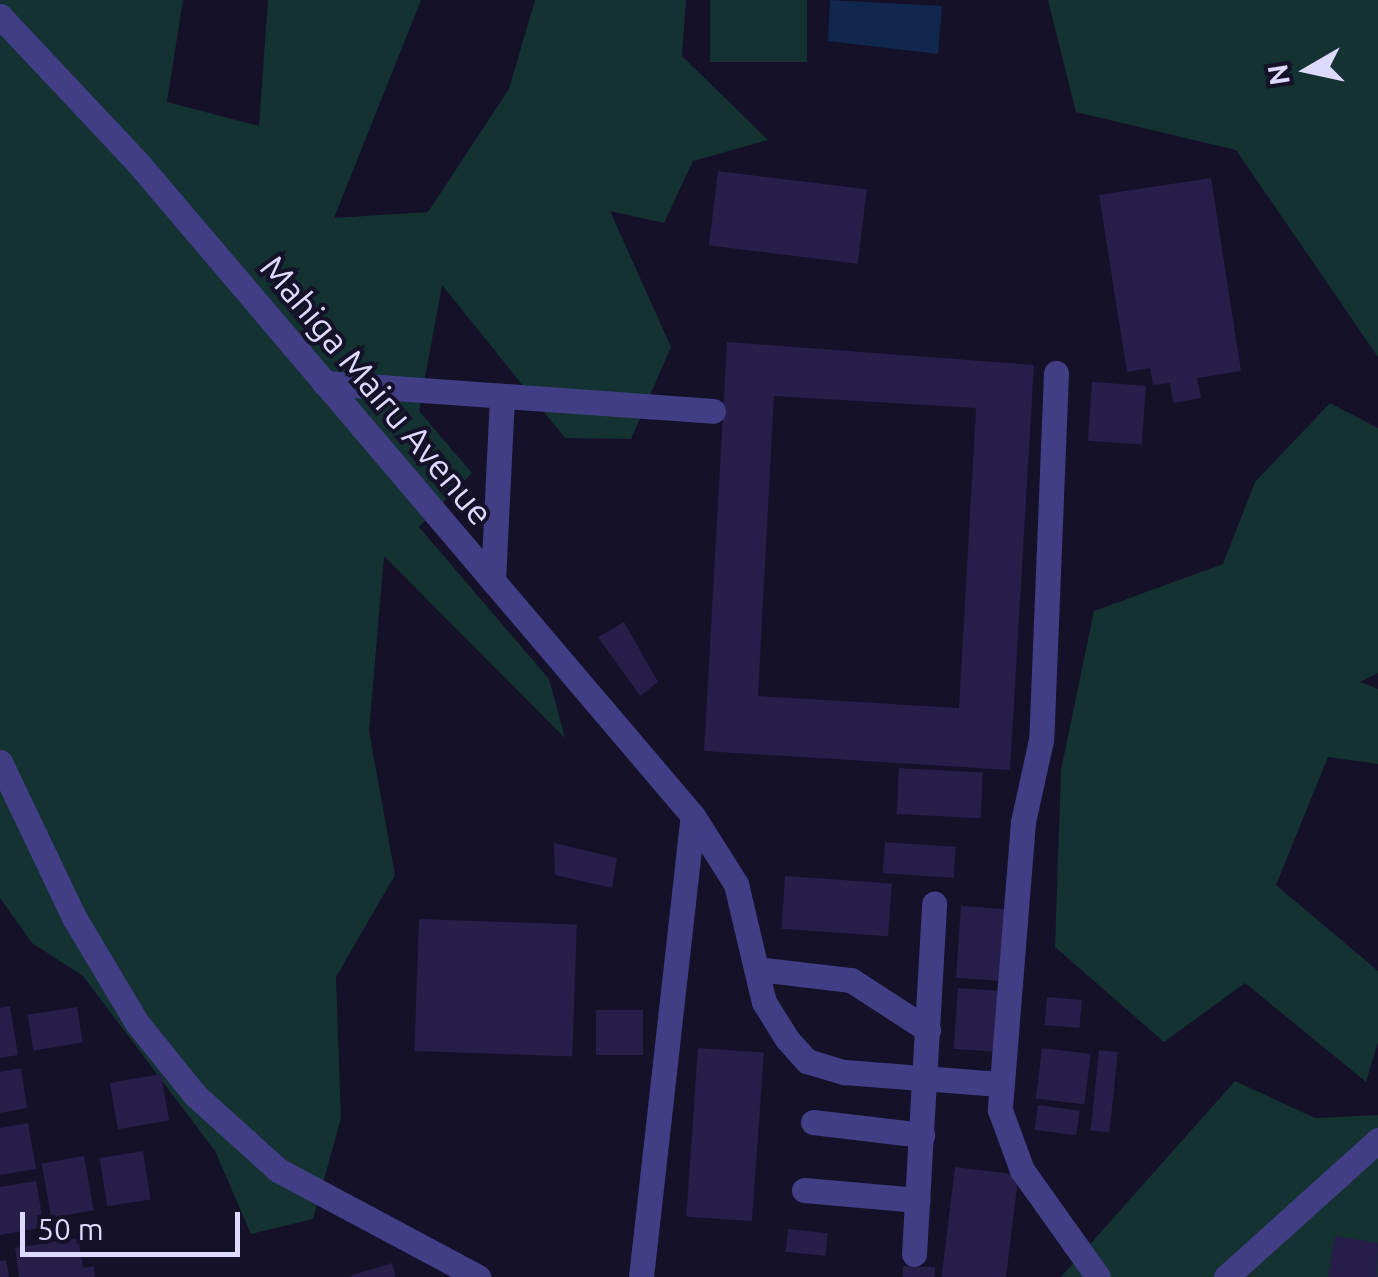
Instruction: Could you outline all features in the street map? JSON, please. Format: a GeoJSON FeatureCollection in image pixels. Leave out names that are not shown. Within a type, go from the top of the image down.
{"type":"FeatureCollection","features":[{"type":"Feature","properties":{"kind":"street","name":"Mahiga Mairu Avenue"},"geometry":{"type":"LineString","coordinates":[[0,16],[324,383],[692,816],[736,884],[764,1002],[808,1061],[1000,1084]]}},
{"type":"Feature","properties":{"kind":"street"},"geometry":{"type":"LineString","coordinates":[[1056,373],[1041,740],[1023,822],[1000,1084],[1004,1138],[1098,1277]]}},
{"type":"Feature","properties":{"kind":"street"},"geometry":{"type":"LineString","coordinates":[[324,383],[713,411]]}},
{"type":"Feature","properties":{"kind":"street"},"geometry":{"type":"LineString","coordinates":[[493,581],[502,396]]}},
{"type":"Feature","properties":{"kind":"street"},"geometry":{"type":"LineString","coordinates":[[0,762],[75,919],[137,1023],[195,1095],[278,1170],[475,1276]]}},
{"type":"Feature","properties":{"kind":"street"},"geometry":{"type":"LineString","coordinates":[[641,1277],[692,816]]}},
{"type":"Feature","properties":{"kind":"street"},"geometry":{"type":"LineString","coordinates":[[914,1254],[934,904]]}},
{"type":"Feature","properties":{"kind":"street"},"geometry":{"type":"LineString","coordinates":[[756,969],[851,980],[928,1030]]}},
{"type":"Feature","properties":{"kind":"street"},"geometry":{"type":"LineString","coordinates":[[813,1122],[922,1135]]}},
{"type":"Feature","properties":{"kind":"street"},"geometry":{"type":"LineString","coordinates":[[1226,1277],[1378,1140]]}},
{"type":"Feature","properties":{"kind":"street"},"geometry":{"type":"LineString","coordinates":[[804,1190],[918,1200]]}},
{"type":"Feature","properties":{"kind":"green space"},"geometry":{"type":"Polygon","coordinates":[[[0,0],[183,0],[167,102],[259,126],[268,0],[421,0],[334,218],[428,212],[509,89],[535,0],[686,0],[682,56],[768,140],[693,161],[664,223],[610,211],[671,347],[631,439],[565,438],[442,285],[419,411],[472,473],[419,527],[549,679],[565,738],[384,556],[369,731],[395,875],[336,977],[341,1118],[313,1219],[251,1234],[215,1151],[83,976],[32,943],[0,898],[0,0]]]}},
{"type":"Feature","properties":{"kind":"green space"},"geometry":{"type":"Polygon","coordinates":[[[710,0],[807,0],[807,62],[710,62],[710,0]]]}},
{"type":"Feature","properties":{"kind":"green space"},"geometry":{"type":"Polygon","coordinates":[[[1048,0],[1378,0],[1378,357],[1236,150],[1076,112],[1048,0]]]}},
{"type":"Feature","properties":{"kind":"green space"},"geometry":{"type":"Polygon","coordinates":[[[1330,403],[1378,428],[1378,673],[1360,682],[1378,689],[1378,764],[1328,757],[1276,885],[1378,971],[1378,1042],[1366,1082],[1245,983],[1164,1042],[1055,947],[1061,770],[1094,611],[1223,564],[1255,482],[1330,403]]]}},
{"type":"Feature","properties":{"kind":"green space"},"geometry":{"type":"Polygon","coordinates":[[[1235,1081],[1315,1118],[1378,1115],[1378,1277],[1061,1277],[1235,1081]]]}},
{"type":"Feature","properties":{"kind":"water"},"geometry":{"type":"Polygon","coordinates":[[[830,0],[942,6],[938,54],[828,41],[830,0]]]}},
{"type":"Feature","properties":{"kind":"building"},"geometry":{"type":"Polygon","coordinates":[[[718,171],[867,189],[858,264],[709,245],[718,171]]]}},
{"type":"Feature","properties":{"kind":"building"},"geometry":{"type":"Polygon","coordinates":[[[1211,178],[1241,371],[1197,378],[1201,398],[1173,403],[1170,383],[1153,385],[1150,368],[1127,372],[1099,195],[1211,178]]]}},
{"type":"Feature","properties":{"kind":"building"},"geometry":{"type":"Polygon","coordinates":[[[727,342],[1034,365],[1010,770],[704,751],[727,342]],[[774,396],[758,696],[959,708],[976,408],[774,396]]]}},
{"type":"Feature","properties":{"kind":"building"},"geometry":{"type":"Polygon","coordinates":[[[1092,382],[1146,386],[1142,445],[1088,441],[1092,382]]]}},
{"type":"Feature","properties":{"kind":"building"},"geometry":{"type":"Polygon","coordinates":[[[624,622],[658,682],[640,696],[598,637],[624,622]]]}},
{"type":"Feature","properties":{"kind":"building"},"geometry":{"type":"Polygon","coordinates":[[[899,768],[983,772],[980,818],[897,814],[899,768]]]}},
{"type":"Feature","properties":{"kind":"building"},"geometry":{"type":"Polygon","coordinates":[[[885,842],[956,847],[954,878],[883,873],[885,842]]]}},
{"type":"Feature","properties":{"kind":"building"},"geometry":{"type":"Polygon","coordinates":[[[554,843],[617,858],[612,888],[555,875],[554,843]]]}},
{"type":"Feature","properties":{"kind":"building"},"geometry":{"type":"Polygon","coordinates":[[[785,876],[892,883],[888,936],[781,929],[785,876]]]}},
{"type":"Feature","properties":{"kind":"building"},"geometry":{"type":"Polygon","coordinates":[[[961,906],[1012,910],[1007,981],[956,978],[961,906]]]}},
{"type":"Feature","properties":{"kind":"building"},"geometry":{"type":"Polygon","coordinates":[[[419,919],[577,925],[572,1056],[414,1051],[419,919]]]}},
{"type":"Feature","properties":{"kind":"building"},"geometry":{"type":"Polygon","coordinates":[[[958,988],[1004,991],[1000,1052],[954,1049],[958,988]]]}},
{"type":"Feature","properties":{"kind":"building"},"geometry":{"type":"Polygon","coordinates":[[[1047,997],[1082,1000],[1079,1028],[1045,1025],[1047,997]]]}},
{"type":"Feature","properties":{"kind":"building"},"geometry":{"type":"Polygon","coordinates":[[[10,1006],[18,1055],[0,1058],[0,1008],[10,1006]]]}},
{"type":"Feature","properties":{"kind":"building"},"geometry":{"type":"Polygon","coordinates":[[[77,1007],[83,1043],[33,1050],[28,1015],[77,1007]]]}},
{"type":"Feature","properties":{"kind":"building"},"geometry":{"type":"Polygon","coordinates":[[[596,1010],[643,1010],[643,1055],[596,1055],[596,1010]]]}},
{"type":"Feature","properties":{"kind":"building"},"geometry":{"type":"Polygon","coordinates":[[[698,1048],[764,1053],[752,1221],[686,1217],[698,1048]]]}},
{"type":"Feature","properties":{"kind":"building"},"geometry":{"type":"Polygon","coordinates":[[[1042,1048],[1091,1054],[1084,1105],[1036,1099],[1042,1048]]]}},
{"type":"Feature","properties":{"kind":"building"},"geometry":{"type":"Polygon","coordinates":[[[1099,1050],[1118,1052],[1109,1133],[1091,1131],[1099,1050]]]}},
{"type":"Feature","properties":{"kind":"building"},"geometry":{"type":"Polygon","coordinates":[[[21,1068],[27,1108],[0,1113],[0,1072],[21,1068]]]}},
{"type":"Feature","properties":{"kind":"building"},"geometry":{"type":"Polygon","coordinates":[[[161,1074],[169,1120],[118,1129],[110,1083],[161,1074]]]}},
{"type":"Feature","properties":{"kind":"building"},"geometry":{"type":"Polygon","coordinates":[[[1038,1105],[1080,1111],[1076,1136],[1035,1130],[1038,1105]]]}},
{"type":"Feature","properties":{"kind":"building"},"geometry":{"type":"Polygon","coordinates":[[[28,1123],[36,1169],[0,1175],[0,1128],[28,1123]]]}},
{"type":"Feature","properties":{"kind":"building"},"geometry":{"type":"Polygon","coordinates":[[[143,1151],[151,1199],[107,1206],[100,1158],[143,1151]]]}},
{"type":"Feature","properties":{"kind":"building"},"geometry":{"type":"Polygon","coordinates":[[[84,1156],[94,1210],[51,1218],[42,1163],[84,1156]]]}},
{"type":"Feature","properties":{"kind":"building"},"geometry":{"type":"Polygon","coordinates":[[[955,1167],[1019,1175],[1006,1277],[941,1277],[955,1167]]]}},
{"type":"Feature","properties":{"kind":"building"},"geometry":{"type":"Polygon","coordinates":[[[36,1181],[44,1227],[0,1235],[0,1187],[36,1181]]]}},
{"type":"Feature","properties":{"kind":"building"},"geometry":{"type":"Polygon","coordinates":[[[788,1229],[828,1233],[825,1256],[786,1252],[788,1229]]]}},
{"type":"Feature","properties":{"kind":"building"},"geometry":{"type":"Polygon","coordinates":[[[1335,1236],[1378,1243],[1377,1277],[1328,1277],[1335,1236]]]}},
{"type":"Feature","properties":{"kind":"building"},"geometry":{"type":"Polygon","coordinates":[[[78,1238],[83,1268],[94,1266],[95,1277],[19,1277],[15,1248],[78,1238]]]}},
{"type":"Feature","properties":{"kind":"building"},"geometry":{"type":"Polygon","coordinates":[[[6,1260],[9,1277],[0,1277],[0,1261],[6,1260]]]}},
{"type":"Feature","properties":{"kind":"building"},"geometry":{"type":"Polygon","coordinates":[[[392,1263],[396,1277],[350,1277],[350,1276],[392,1263]]]}},
{"type":"Feature","properties":{"kind":"building"},"geometry":{"type":"Polygon","coordinates":[[[903,1266],[935,1267],[935,1277],[903,1277],[903,1266]]]}}]}
